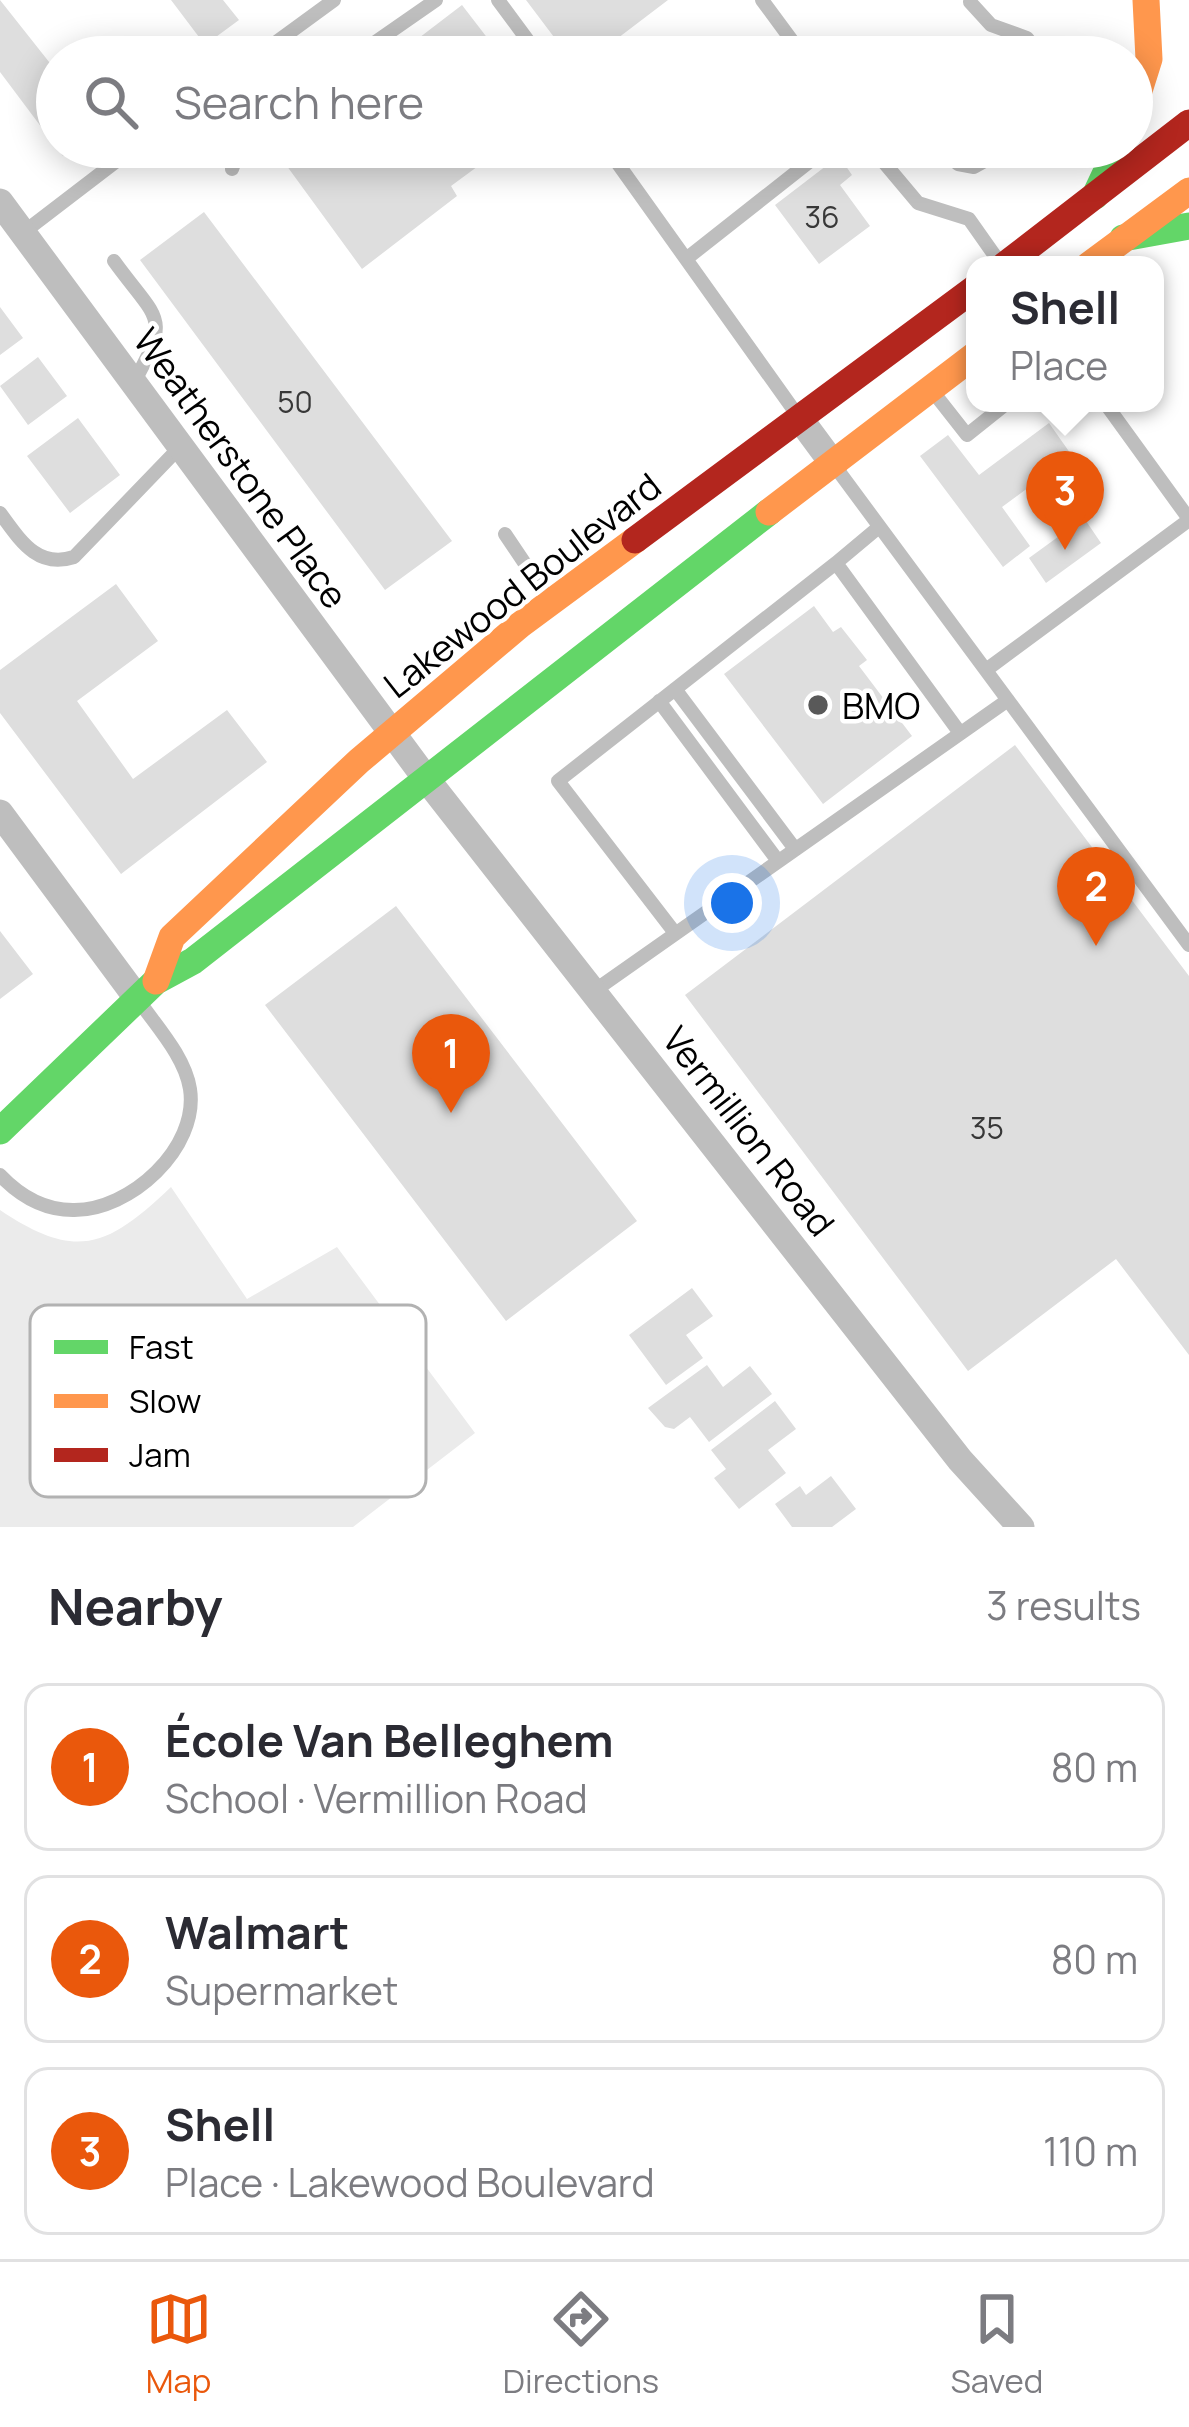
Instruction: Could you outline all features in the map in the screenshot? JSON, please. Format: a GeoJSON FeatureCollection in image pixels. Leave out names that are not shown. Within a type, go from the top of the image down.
{"type":"FeatureCollection","features":[{"type":"Feature","properties":{"kind":"main road"},"geometry":{"type":"LineString","coordinates":[[1146,0],[1148,36]]}},
{"type":"Feature","properties":{"kind":"main road"},"geometry":{"type":"LineString","coordinates":[[1153,151],[1189,123]]}},
{"type":"Feature","properties":{"kind":"main road"},"geometry":{"type":"LineString","coordinates":[[1096,196],[1109,168]]}},
{"type":"Feature","properties":{"kind":"main road"},"geometry":{"type":"LineString","coordinates":[[1015,256],[1132,168]]}},
{"type":"Feature","properties":{"kind":"main road"},"geometry":{"type":"LineString","coordinates":[[1100,256],[1189,191]]}},
{"type":"Feature","properties":{"kind":"main road"},"geometry":{"type":"LineString","coordinates":[[1123,238],[1189,226]]}},
{"type":"Feature","properties":{"kind":"main road","name":"Lakewood Boulevard"},"geometry":{"type":"LineString","coordinates":[[147,990],[172,938],[392,733],[551,602],[966,295]]}},
{"type":"Feature","properties":{"kind":"main road","name":"Lakewood Boulevard"},"geometry":{"type":"LineString","coordinates":[[0,1131],[147,990],[194,962],[424,776],[966,362]]}},
{"type":"Feature","properties":{"kind":"street","name":"Weatherstone Place"},"geometry":{"type":"LineString","coordinates":[[0,202],[424,776]]}},
{"type":"Feature","properties":{"kind":"street"},"geometry":{"type":"LineString","coordinates":[[800,419],[834,465]]}},
{"type":"Feature","properties":{"kind":"street","name":"Vermillion Road"},"geometry":{"type":"LineString","coordinates":[[424,776],[960,1460],[1021,1527]]}},
{"type":"Feature","properties":{"kind":"street"},"geometry":{"type":"LineString","coordinates":[[0,813],[147,990]]}},
{"type":"Feature","properties":{"kind":"lane"},"geometry":{"type":"LineString","coordinates":[[285,36],[334,0]]}},
{"type":"Feature","properties":{"kind":"lane"},"geometry":{"type":"LineString","coordinates":[[384,36],[436,0]]}},
{"type":"Feature","properties":{"kind":"lane"},"geometry":{"type":"LineString","coordinates":[[498,0],[524,36]]}},
{"type":"Feature","properties":{"kind":"lane"},"geometry":{"type":"LineString","coordinates":[[762,0],[789,36]]}},
{"type":"Feature","properties":{"kind":"lane"},"geometry":{"type":"LineString","coordinates":[[970,2],[991,26],[1021,36]]}},
{"type":"Feature","properties":{"kind":"lane"},"geometry":{"type":"LineString","coordinates":[[24,232],[108,168]]}},
{"type":"Feature","properties":{"kind":"lane"},"geometry":{"type":"LineString","coordinates":[[621,168],[800,419]]}},
{"type":"Feature","properties":{"kind":"lane"},"geometry":{"type":"LineString","coordinates":[[686,259],[801,168]]}},
{"type":"Feature","properties":{"kind":"lane"},"geometry":{"type":"LineString","coordinates":[[889,168],[918,203],[969,219],[996,256]]}},
{"type":"Feature","properties":{"kind":"lane"},"geometry":{"type":"LineString","coordinates":[[114,261],[156,319],[158,338],[134,384]]}},
{"type":"Feature","properties":{"kind":"lane"},"geometry":{"type":"LineString","coordinates":[[931,389],[967,435],[996,412]]}},
{"type":"Feature","properties":{"kind":"lane"},"geometry":{"type":"LineString","coordinates":[[986,670],[1189,520],[1111,412]]}},
{"type":"Feature","properties":{"kind":"lane"},"geometry":{"type":"LineString","coordinates":[[0,513],[36,556],[58,562],[74,557],[179,448]]}},
{"type":"Feature","properties":{"kind":"lane"},"geometry":{"type":"LineString","coordinates":[[834,465],[1189,945]]}},
{"type":"Feature","properties":{"kind":"lane"},"geometry":{"type":"LineString","coordinates":[[675,933],[557,781],[879,526]]}},
{"type":"Feature","properties":{"kind":"lane"},"geometry":{"type":"LineString","coordinates":[[505,534],[551,602]]}},
{"type":"Feature","properties":{"kind":"lane"},"geometry":{"type":"LineString","coordinates":[[836,563],[961,733]]}},
{"type":"Feature","properties":{"kind":"lane"},"geometry":{"type":"LineString","coordinates":[[675,689],[795,848]]}},
{"type":"Feature","properties":{"kind":"lane"},"geometry":{"type":"LineString","coordinates":[[594,991],[1008,700]]}},
{"type":"Feature","properties":{"kind":"lane"},"geometry":{"type":"LineString","coordinates":[[659,701],[778,861]]}},
{"type":"Feature","properties":{"kind":"lane"},"geometry":{"type":"LineString","coordinates":[[0,1175],[22,1196],[74,1211],[106,1204],[136,1188],[165,1162],[183,1137],[190,1088],[147,990]]}},
{"type":"Feature","properties":{"kind":"shaded area"},"geometry":{"type":"Polygon","coordinates":[[[171,1187],[247,1299],[337,1247],[380,1305],[30,1305],[30,1497],[392,1497],[353,1527],[0,1527],[0,1210],[27,1226],[71,1241],[109,1235],[171,1187]]]}},
{"type":"Feature","properties":{"kind":"shaded area"},"geometry":{"type":"Polygon","coordinates":[[[426,1367],[475,1433],[426,1471],[426,1367]]]}},
{"type":"Feature","properties":{"kind":"building"},"geometry":{"type":"Polygon","coordinates":[[[0,0],[36,45],[36,120],[0,72],[0,0]]]}},
{"type":"Feature","properties":{"kind":"building"},"geometry":{"type":"Polygon","coordinates":[[[171,0],[223,0],[239,20],[217,36],[198,36],[171,0]]]}},
{"type":"Feature","properties":{"kind":"building"},"geometry":{"type":"Polygon","coordinates":[[[526,0],[668,0],[621,36],[553,36],[526,0]]]}},
{"type":"Feature","properties":{"kind":"building"},"geometry":{"type":"Polygon","coordinates":[[[462,5],[486,36],[421,36],[462,5]]]}},
{"type":"Feature","properties":{"kind":"building"},"geometry":{"type":"Polygon","coordinates":[[[288,168],[475,168],[451,186],[457,196],[362,269],[288,168]]]}},
{"type":"Feature","properties":{"kind":"building"},"geometry":{"type":"Polygon","coordinates":[[[823,168],[847,168],[852,175],[840,185],[870,226],[819,264],[775,205],[823,168]]]}},
{"type":"Feature","properties":{"kind":"building"},"geometry":{"type":"Polygon","coordinates":[[[204,212],[452,541],[385,590],[140,260],[204,212]]]}},
{"type":"Feature","properties":{"kind":"building"},"geometry":{"type":"Polygon","coordinates":[[[0,307],[23,338],[0,355],[0,307]]]}},
{"type":"Feature","properties":{"kind":"building"},"geometry":{"type":"Polygon","coordinates":[[[38,357],[67,396],[28,425],[0,386],[38,357]]]}},
{"type":"Feature","properties":{"kind":"building"},"geometry":{"type":"Polygon","coordinates":[[[78,418],[120,475],[70,513],[27,456],[78,418]]]}},
{"type":"Feature","properties":{"kind":"building"},"geometry":{"type":"Polygon","coordinates":[[[1049,423],[1087,477],[1061,497],[1044,476],[1002,507],[1030,546],[1003,567],[920,456],[948,435],[979,475],[1049,423]]]}},
{"type":"Feature","properties":{"kind":"building"},"geometry":{"type":"Polygon","coordinates":[[[1084,518],[1101,543],[1046,583],[1029,558],[1084,518]]]}},
{"type":"Feature","properties":{"kind":"building"},"geometry":{"type":"Polygon","coordinates":[[[116,584],[158,641],[77,701],[133,779],[227,710],[267,762],[121,874],[0,713],[0,670],[116,584]]]}},
{"type":"Feature","properties":{"kind":"building","name":"BMO"},"geometry":{"type":"Polygon","coordinates":[[[814,606],[833,632],[841,627],[867,660],[859,666],[912,736],[823,804],[724,674],[814,606]]]}},
{"type":"Feature","properties":{"kind":"building"},"geometry":{"type":"Polygon","coordinates":[[[1015,745],[1189,976],[1189,1355],[1116,1259],[968,1371],[685,995],[1015,745]]]}},
{"type":"Feature","properties":{"kind":"building"},"geometry":{"type":"Polygon","coordinates":[[[396,906],[637,1221],[506,1321],[265,1005],[396,906]]]}},
{"type":"Feature","properties":{"kind":"building"},"geometry":{"type":"Polygon","coordinates":[[[0,931],[33,974],[0,999],[0,931]]]}},
{"type":"Feature","properties":{"kind":"building"},"geometry":{"type":"Polygon","coordinates":[[[692,1288],[713,1316],[686,1335],[703,1358],[666,1385],[629,1335],[692,1288]]]}},
{"type":"Feature","properties":{"kind":"building"},"geometry":{"type":"Polygon","coordinates":[[[707,1365],[723,1387],[750,1366],[772,1394],[709,1442],[690,1417],[674,1429],[665,1427],[648,1408],[707,1365]]]}},
{"type":"Feature","properties":{"kind":"building"},"geometry":{"type":"Polygon","coordinates":[[[775,1401],[796,1429],[768,1450],[786,1473],[739,1509],[714,1478],[726,1469],[711,1450],[775,1401]]]}},
{"type":"Feature","properties":{"kind":"building"},"geometry":{"type":"Polygon","coordinates":[[[831,1476],[856,1509],[832,1527],[792,1527],[775,1504],[800,1486],[806,1495],[831,1476]]]}},
{"type":"Feature","properties":{"kind":"traffic: fast"},"geometry":{"type":"LineString","coordinates":[[1095,196],[1108,168]]}},
{"type":"Feature","properties":{"kind":"traffic: fast"},"geometry":{"type":"LineString","coordinates":[[1123,238],[1189,226]]}},
{"type":"Feature","properties":{"kind":"traffic: fast"},"geometry":{"type":"LineString","coordinates":[[0,1131],[156,981],[193,961],[769,512]]}},
{"type":"Feature","properties":{"kind":"traffic: slow"},"geometry":{"type":"LineString","coordinates":[[1146,0],[1148,36]]}},
{"type":"Feature","properties":{"kind":"traffic: slow"},"geometry":{"type":"LineString","coordinates":[[1101,256],[1189,191]]}},
{"type":"Feature","properties":{"kind":"traffic: slow"},"geometry":{"type":"LineString","coordinates":[[769,512],[966,362]]}},
{"type":"Feature","properties":{"kind":"traffic: slow"},"geometry":{"type":"LineString","coordinates":[[156,981],[172,937],[359,761],[520,625],[635,540]]}},
{"type":"Feature","properties":{"kind":"traffic: jam"},"geometry":{"type":"LineString","coordinates":[[1153,151],[1189,123]]}},
{"type":"Feature","properties":{"kind":"traffic: jam"},"geometry":{"type":"LineString","coordinates":[[1017,256],[1131,168]]}},
{"type":"Feature","properties":{"kind":"traffic: jam"},"geometry":{"type":"LineString","coordinates":[[635,540],[966,295]]}},
{"type":"Feature","properties":{"kind":"place","name":"Shell"},"geometry":{"type":"Point","coordinates":[1065,550]}},
{"type":"Feature","properties":{"kind":"place","name":"BMO"},"geometry":{"type":"Point","coordinates":[818,705]}},
{"type":"Feature","properties":{"kind":"place","name":"Walmart"},"geometry":{"type":"Point","coordinates":[1096,946]}},
{"type":"Feature","properties":{"kind":"place","name":"École Van Belleghem"},"geometry":{"type":"Point","coordinates":[451,1113]}}]}
